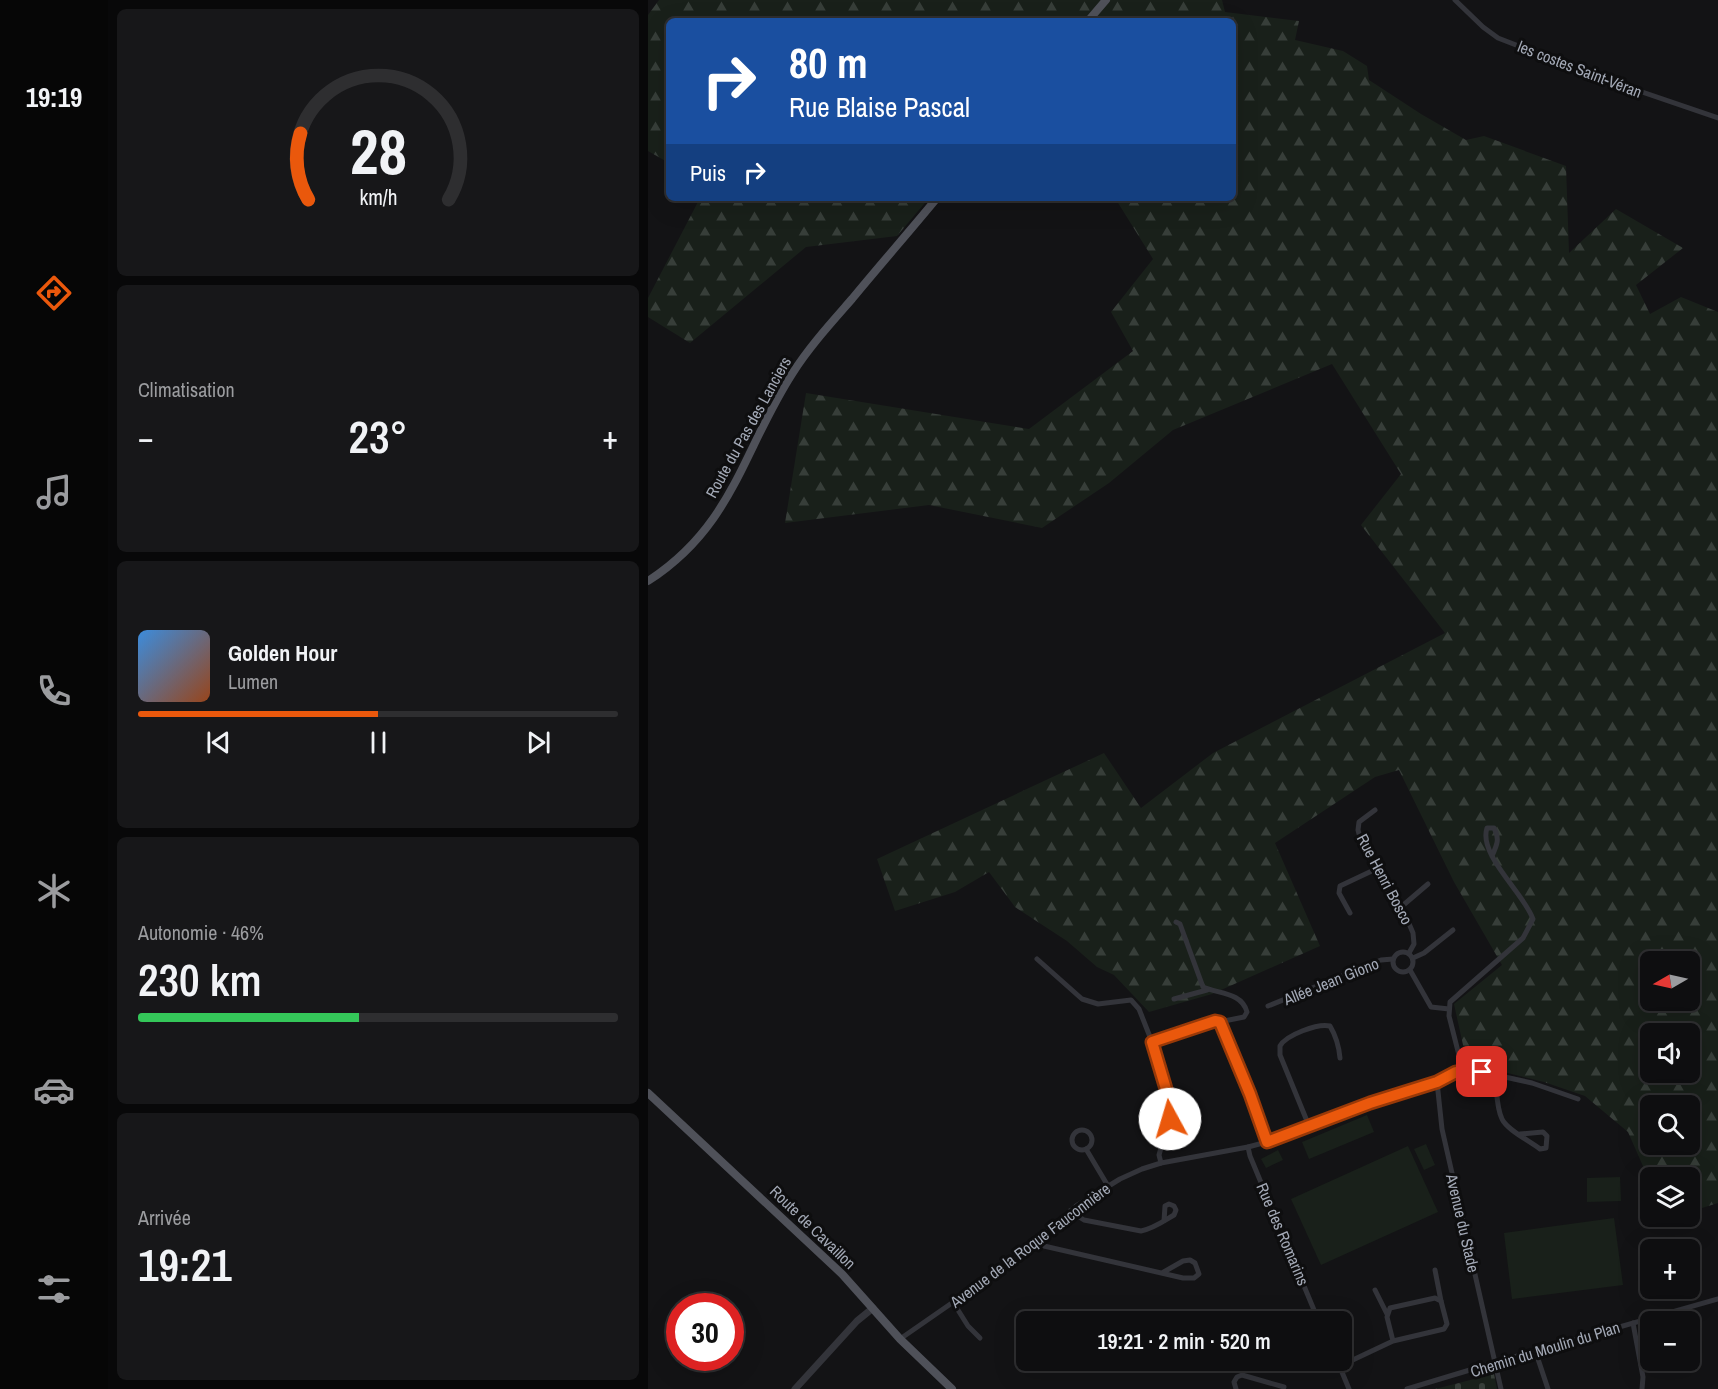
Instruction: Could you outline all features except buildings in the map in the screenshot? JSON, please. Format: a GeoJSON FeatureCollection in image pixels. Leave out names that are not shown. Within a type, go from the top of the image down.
{"type":"FeatureCollection","features":[{"type":"Feature","properties":{"kind":"main road"},"geometry":{"type":"LineString","coordinates":[[1090,18],[1103,3]]}},
{"type":"Feature","properties":{"kind":"main road","name":"Route du Pas des Lanciers"},"geometry":{"type":"LineString","coordinates":[[648,581],[680,556],[710,525],[736,483],[778,398],[793,373],[813,345],[935,201]]}},
{"type":"Feature","properties":{"kind":"main road","name":"Route de Cavaillon"},"geometry":{"type":"LineString","coordinates":[[648,1093],[842,1274],[900,1339],[952,1389]]}},
{"type":"Feature","properties":{"kind":"street","name":"les costes Saint-Véran"},"geometry":{"type":"LineString","coordinates":[[1455,0],[1498,38],[1604,79],[1718,118]]}},
{"type":"Feature","properties":{"kind":"street","name":"Rue Henri Bosco"},"geometry":{"type":"LineString","coordinates":[[1375,810],[1359,822],[1358,830],[1392,899],[1401,907],[1415,940],[1411,956],[1413,964],[1410,970]]}},
{"type":"Feature","properties":{"kind":"street"},"geometry":{"type":"LineString","coordinates":[[1492,856],[1498,843],[1498,836],[1494,828],[1487,828],[1485,833],[1492,856],[1527,904],[1533,919],[1523,938],[1450,1002],[1449,1009],[1463,1071],[1532,1083],[1578,1099]]}},
{"type":"Feature","properties":{"kind":"street"},"geometry":{"type":"LineString","coordinates":[[1350,913],[1339,893],[1340,886],[1376,869]]}},
{"type":"Feature","properties":{"kind":"street"},"geometry":{"type":"LineString","coordinates":[[1401,907],[1428,884]]}},
{"type":"Feature","properties":{"kind":"street"},"geometry":{"type":"LineString","coordinates":[[1152,1042],[1215,1021],[1244,1017],[1247,1010],[1239,1000],[1203,987],[1180,924],[1176,922]]}},
{"type":"Feature","properties":{"kind":"street"},"geometry":{"type":"LineString","coordinates":[[1411,956],[1424,953],[1453,930]]}},
{"type":"Feature","properties":{"kind":"street","name":"Rue Henri Bosco"},"geometry":{"type":"LineString","coordinates":[[1393,959],[1399,952],[1411,956]]}},
{"type":"Feature","properties":{"kind":"street"},"geometry":{"type":"LineString","coordinates":[[1037,959],[1082,999],[1098,1004],[1131,1000],[1139,1009],[1152,1042],[1172,1109],[1159,1155],[1161,1163]]}},
{"type":"Feature","properties":{"kind":"street"},"geometry":{"type":"LineString","coordinates":[[1393,959],[1393,966],[1397,971],[1403,973],[1410,970],[1433,1009],[1449,1009]]}},
{"type":"Feature","properties":{"kind":"street","name":"Allée Jean Giono"},"geometry":{"type":"LineString","coordinates":[[1268,1006],[1381,960],[1393,959]]}},
{"type":"Feature","properties":{"kind":"street"},"geometry":{"type":"LineString","coordinates":[[1174,999],[1209,990]]}},
{"type":"Feature","properties":{"kind":"street"},"geometry":{"type":"LineString","coordinates":[[1220,1022],[1267,1142]]}},
{"type":"Feature","properties":{"kind":"street"},"geometry":{"type":"LineString","coordinates":[[1309,1126],[1280,1055],[1280,1046],[1285,1039],[1316,1026],[1326,1025],[1332,1029],[1341,1058]]}},
{"type":"Feature","properties":{"kind":"street","name":"Avenue de la Roque Fauconnière"},"geometry":{"type":"LineString","coordinates":[[900,1339],[1038,1242],[1070,1211],[1108,1185],[1161,1163],[1267,1142],[1463,1071]]}},
{"type":"Feature","properties":{"kind":"street"},"geometry":{"type":"LineString","coordinates":[[1495,1076],[1501,1118],[1509,1128],[1540,1149],[1546,1148],[1548,1136],[1544,1132],[1520,1134]]}},
{"type":"Feature","properties":{"kind":"street","name":"Avenue du Stade"},"geometry":{"type":"LineString","coordinates":[[1437,1082],[1442,1129],[1501,1389]]}},
{"type":"Feature","properties":{"kind":"street","name":"Rue des Romarins"},"geometry":{"type":"LineString","coordinates":[[1248,1147],[1314,1311]]}},
{"type":"Feature","properties":{"kind":"street"},"geometry":{"type":"LineString","coordinates":[[1086,1149],[1108,1185]]}},
{"type":"Feature","properties":{"kind":"street"},"geometry":{"type":"LineString","coordinates":[[1070,1211],[1084,1220],[1141,1231],[1164,1221]]}},
{"type":"Feature","properties":{"kind":"street"},"geometry":{"type":"LineString","coordinates":[[1038,1242],[1044,1246],[1183,1278],[1194,1278],[1199,1274],[1195,1263],[1190,1260],[1183,1261],[1162,1273]]}},
{"type":"Feature","properties":{"kind":"street"},"geometry":{"type":"LineString","coordinates":[[1352,1357],[1393,1341],[1444,1329],[1447,1323],[1435,1270]]}},
{"type":"Feature","properties":{"kind":"street"},"geometry":{"type":"LineString","coordinates":[[1375,1290],[1387,1314],[1393,1341]]}},
{"type":"Feature","properties":{"kind":"street"},"geometry":{"type":"LineString","coordinates":[[1387,1314],[1388,1310],[1394,1307],[1435,1298],[1442,1301]]}},
{"type":"Feature","properties":{"kind":"street","name":"Chemin du Moulin du Plan"},"geometry":{"type":"LineString","coordinates":[[1407,1389],[1535,1350],[1718,1299]]}},
{"type":"Feature","properties":{"kind":"street"},"geometry":{"type":"LineString","coordinates":[[953,1302],[968,1326],[980,1338]]}},
{"type":"Feature","properties":{"kind":"street"},"geometry":{"type":"LineString","coordinates":[[795,1389],[857,1321],[873,1308]]}},
{"type":"Feature","properties":{"kind":"street"},"geometry":{"type":"LineString","coordinates":[[1633,1323],[1642,1389]]}},
{"type":"Feature","properties":{"kind":"street"},"geometry":{"type":"LineString","coordinates":[[1535,1350],[1548,1389]]}},
{"type":"Feature","properties":{"kind":"street"},"geometry":{"type":"LineString","coordinates":[[1341,1371],[1349,1389]]}},
{"type":"Feature","properties":{"kind":"street"},"geometry":{"type":"LineString","coordinates":[[1236,1389],[1234,1382],[1242,1375],[1284,1387]]}},
{"type":"Feature","properties":{"kind":"green space"},"geometry":{"type":"Polygon","coordinates":[[[659,0],[1222,0],[1225,12],[1299,21],[1295,40],[1343,51],[1367,66],[1369,80],[1466,140],[1484,136],[1566,166],[1569,253],[1616,209],[1683,248],[1636,285],[1650,314],[1681,297],[1718,312],[1718,1203],[1700,1209],[1700,1167],[1643,1167],[1628,1132],[1585,1096],[1544,1082],[1467,1063],[1454,1004],[1502,965],[1454,882],[1399,770],[1375,777],[1275,843],[1320,946],[1212,994],[1149,1012],[1114,975],[1097,967],[1067,941],[1015,907],[989,872],[955,892],[895,911],[877,859],[1104,753],[1141,808],[1213,753],[1445,633],[1361,525],[1401,474],[1332,364],[1173,430],[1109,483],[1042,528],[929,505],[785,523],[806,393],[1029,429],[1133,351],[1111,312],[1153,259],[1117,201],[1236,201],[1236,18],[666,18],[666,161],[648,151],[648,15],[659,0]]]}},
{"type":"Feature","properties":{"kind":"green space"},"geometry":{"type":"Polygon","coordinates":[[[698,201],[926,201],[897,236],[806,247],[690,343],[648,317],[648,298],[698,201]]]}},
{"type":"Feature","properties":{"kind":"green space"},"geometry":{"type":"Polygon","coordinates":[[[1367,1115],[1374,1132],[1309,1159],[1302,1142],[1367,1115]]]}},
{"type":"Feature","properties":{"kind":"green space"},"geometry":{"type":"Polygon","coordinates":[[[1426,1144],[1435,1165],[1424,1170],[1414,1149],[1426,1144]]]}},
{"type":"Feature","properties":{"kind":"green space"},"geometry":{"type":"Polygon","coordinates":[[[1408,1146],[1438,1212],[1321,1265],[1291,1199],[1408,1146]]]}},
{"type":"Feature","properties":{"kind":"green space"},"geometry":{"type":"Polygon","coordinates":[[[1278,1150],[1283,1160],[1266,1168],[1261,1159],[1278,1150]]]}},
{"type":"Feature","properties":{"kind":"green space"},"geometry":{"type":"Polygon","coordinates":[[[1620,1177],[1621,1201],[1587,1202],[1587,1178],[1620,1177]]]}},
{"type":"Feature","properties":{"kind":"green space"},"geometry":{"type":"Polygon","coordinates":[[[1614,1218],[1623,1285],[1512,1299],[1504,1233],[1614,1218]]]}},
{"type":"Feature","properties":{"kind":"green space"},"geometry":{"type":"Polygon","coordinates":[[[1494,1374],[1497,1389],[1435,1389],[1494,1374]]]}},
{"type":"Feature","properties":{"kind":"route"},"geometry":{"type":"LineString","coordinates":[[1170,1119],[1172,1109],[1152,1042],[1215,1021],[1220,1022],[1267,1142],[1370,1103],[1437,1082],[1456,1072],[1482,1072]]}}]}
